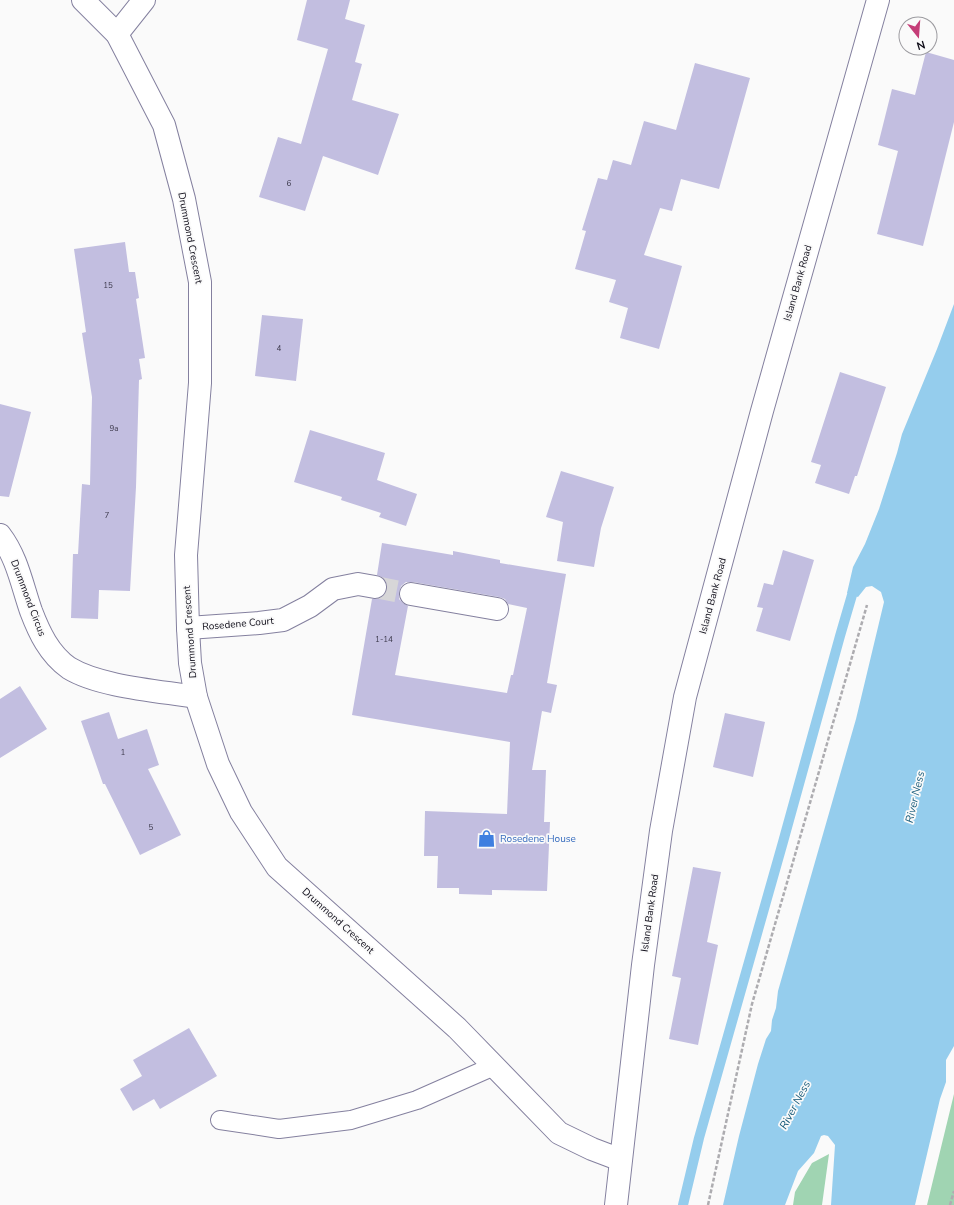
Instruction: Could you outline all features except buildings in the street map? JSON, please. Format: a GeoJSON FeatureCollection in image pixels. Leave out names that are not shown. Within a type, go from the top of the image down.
{"type":"FeatureCollection","features":[{"type":"Feature","properties":{"kind":"street","name":"Drummond Crescent"},"geometry":{"type":"LineString","coordinates":[[83,0],[117,34],[164,125],[184,199],[200,282],[200,383],[186,555],[188,628],[190,663],[196,697],[218,764],[242,812],[278,867],[457,1028],[559,1133],[592,1149],[621,1160]]}},
{"type":"Feature","properties":{"kind":"street"},"geometry":{"type":"LineString","coordinates":[[117,34],[144,0]]}},
{"type":"Feature","properties":{"kind":"street","name":"Island Bank Road"},"geometry":{"type":"LineString","coordinates":[[616,1205],[643,965],[661,831],[686,697],[762,411],[878,0]]}},
{"type":"Feature","properties":{"kind":"street","name":"Drummond Circus"},"geometry":{"type":"LineString","coordinates":[[0,535],[18,568],[40,635],[52,652],[69,667],[90,677],[118,685],[196,697]]}},
{"type":"Feature","properties":{"kind":"street","name":"Rosedene Court"},"geometry":{"type":"LineString","coordinates":[[188,628],[283,620],[310,606],[333,589],[358,584],[374,587]]}},
{"type":"Feature","properties":{"kind":"street"},"geometry":{"type":"LineString","coordinates":[[411,594],[498,609]]}},
{"type":"Feature","properties":{"kind":"lane"},"geometry":{"type":"LineString","coordinates":[[220,1120],[279,1129],[351,1120],[417,1100],[494,1066]]}},
{"type":"Feature","properties":{"kind":"path"},"geometry":{"type":"LineString","coordinates":[[708,1205],[752,1004],[867,605]]}},
{"type":"Feature","properties":{"kind":"path"},"geometry":{"type":"LineString","coordinates":[[950,1205],[954,1191]]}},
{"type":"Feature","properties":{"kind":"green space"},"geometry":{"type":"Polygon","coordinates":[[[954,1094],[954,1205],[927,1205],[954,1094]]]}},
{"type":"Feature","properties":{"kind":"green space"},"geometry":{"type":"Polygon","coordinates":[[[829,1154],[822,1205],[793,1205],[795,1192],[812,1163],[829,1154]]]}},
{"type":"Feature","properties":{"kind":"water","name":"River Ness"},"geometry":{"type":"Polygon","coordinates":[[[954,304],[954,1046],[946,1060],[946,1082],[940,1099],[915,1205],[831,1205],[835,1145],[828,1136],[824,1135],[821,1136],[814,1153],[798,1171],[785,1205],[723,1205],[758,1064],[766,1039],[771,1031],[778,991],[856,719],[884,602],[881,592],[872,586],[866,587],[858,597],[847,593],[853,567],[865,544],[879,509],[902,434],[954,304]]]}},
{"type":"Feature","properties":{"kind":"waterway"},"geometry":{"type":"LineString","coordinates":[[683,1205],[699,1138],[840,636],[852,595],[858,583]]}},
{"type":"Feature","properties":{"kind":"tunnel"},"geometry":{"type":"LineString","coordinates":[[375,587],[411,594]]}},
{"type":"Feature","properties":{"kind":"place","name":"Rosedene House"},"geometry":{"type":"Point","coordinates":[487,839]}}]}
